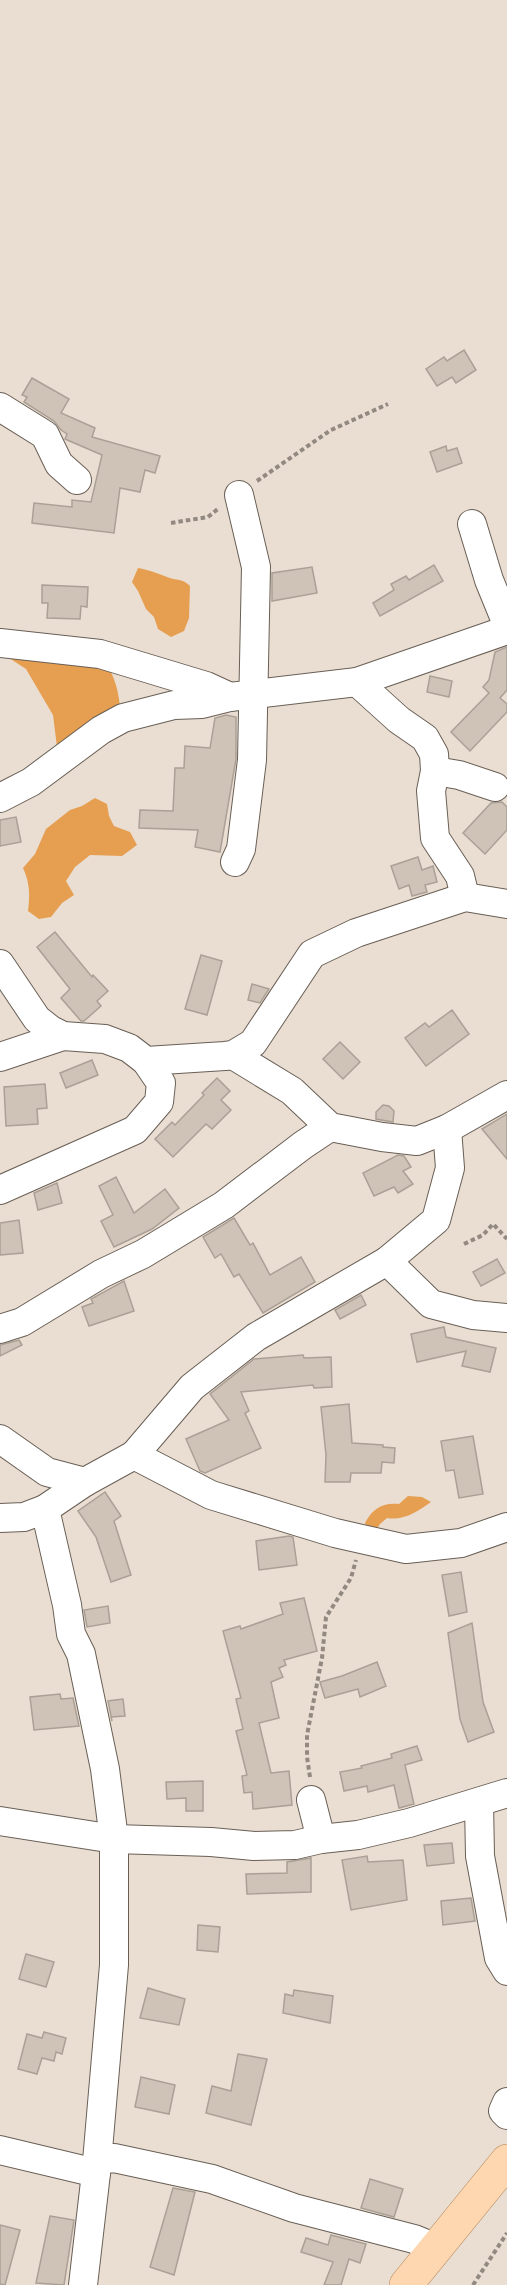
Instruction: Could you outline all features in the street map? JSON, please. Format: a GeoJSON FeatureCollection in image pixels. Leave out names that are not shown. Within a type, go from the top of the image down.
{"type":"FeatureCollection","features":[{"type":"Feature","properties":{"kind":"main road"},"geometry":{"type":"LineString","coordinates":[[406,2285],[507,2161]]}},
{"type":"Feature","properties":{"kind":"street"},"geometry":{"type":"LineString","coordinates":[[0,407],[45,435],[58,464],[76,480]]}},
{"type":"Feature","properties":{"kind":"street"},"geometry":{"type":"LineString","coordinates":[[235,861],[242,849],[252,760],[242,696],[256,567],[239,495]]}},
{"type":"Feature","properties":{"kind":"street"},"geometry":{"type":"LineString","coordinates":[[472,524],[489,580],[507,624]]}},
{"type":"Feature","properties":{"kind":"street"},"geometry":{"type":"LineString","coordinates":[[0,798],[31,782],[101,730],[123,718],[174,705],[202,704],[242,696],[357,681],[507,630]]}},
{"type":"Feature","properties":{"kind":"street"},"geometry":{"type":"LineString","coordinates":[[0,643],[100,654],[242,696]]}},
{"type":"Feature","properties":{"kind":"street"},"geometry":{"type":"LineString","coordinates":[[357,681],[399,720],[425,738],[434,754],[435,771],[431,791],[435,838],[460,876],[465,897]]}},
{"type":"Feature","properties":{"kind":"street"},"geometry":{"type":"LineString","coordinates":[[435,771],[459,775],[495,787]]}},
{"type":"Feature","properties":{"kind":"street"},"geometry":{"type":"LineString","coordinates":[[146,1061],[233,1055],[253,1043],[312,954],[356,933],[465,897],[507,904]]}},
{"type":"Feature","properties":{"kind":"street"},"geometry":{"type":"LineString","coordinates":[[0,964],[37,1018],[63,1036]]}},
{"type":"Feature","properties":{"kind":"street"},"geometry":{"type":"LineString","coordinates":[[0,1057],[63,1036],[105,1039],[129,1048],[146,1061],[161,1083],[159,1102],[135,1130],[0,1190]]}},
{"type":"Feature","properties":{"kind":"street"},"geometry":{"type":"LineString","coordinates":[[233,1055],[292,1091],[330,1127],[417,1141],[447,1129],[507,1095]]}},
{"type":"Feature","properties":{"kind":"street"},"geometry":{"type":"LineString","coordinates":[[0,1329],[22,1322],[101,1274],[174,1236],[224,1205],[330,1127]]}},
{"type":"Feature","properties":{"kind":"street"},"geometry":{"type":"LineString","coordinates":[[0,1518],[24,1517],[45,1509],[85,1482],[134,1455],[192,1387],[256,1337],[387,1261],[436,1220],[450,1168],[447,1129]]}},
{"type":"Feature","properties":{"kind":"street"},"geometry":{"type":"LineString","coordinates":[[387,1261],[431,1304],[473,1316],[507,1318]]}},
{"type":"Feature","properties":{"kind":"street"},"geometry":{"type":"LineString","coordinates":[[0,1439],[48,1472],[85,1482]]}},
{"type":"Feature","properties":{"kind":"street"},"geometry":{"type":"LineString","coordinates":[[134,1455],[212,1496],[352,1537],[406,1549],[461,1543],[507,1527]]}},
{"type":"Feature","properties":{"kind":"street"},"geometry":{"type":"LineString","coordinates":[[45,1509],[67,1605],[71,1634],[81,1654],[105,1769],[114,1839],[114,1965],[83,2285]]}},
{"type":"Feature","properties":{"kind":"street"},"geometry":{"type":"LineString","coordinates":[[0,1821],[114,1839],[211,1842],[254,1846],[296,1845],[321,1839],[358,1835],[479,1803],[507,1793]]}},
{"type":"Feature","properties":{"kind":"street"},"geometry":{"type":"LineString","coordinates":[[311,1800],[321,1839]]}},
{"type":"Feature","properties":{"kind":"street"},"geometry":{"type":"LineString","coordinates":[[479,1803],[480,1856],[499,1958],[507,1971]]}},
{"type":"Feature","properties":{"kind":"street"},"geometry":{"type":"LineString","coordinates":[[507,2102],[503,2111],[507,2115]]}},
{"type":"Feature","properties":{"kind":"street"},"geometry":{"type":"LineString","coordinates":[[0,2150],[96,2166],[114,2158],[213,2179],[294,2208],[414,2239],[436,2248]]}},
{"type":"Feature","properties":{"kind":"path"},"geometry":{"type":"LineString","coordinates":[[171,523],[208,517],[331,430],[388,404]]}},
{"type":"Feature","properties":{"kind":"path"},"geometry":{"type":"LineString","coordinates":[[464,1244],[483,1235],[493,1224],[507,1239]]}},
{"type":"Feature","properties":{"kind":"path"},"geometry":{"type":"LineString","coordinates":[[311,1800],[307,1735],[322,1658],[326,1617],[351,1578],[358,1557],[352,1537]]}},
{"type":"Feature","properties":{"kind":"path"},"geometry":{"type":"LineString","coordinates":[[473,2285],[507,2233]]}},
{"type":"Feature","properties":{"kind":"shaded area"},"geometry":{"type":"Polygon","coordinates":[[[138,568],[182,581],[190,586],[189,618],[184,631],[171,637],[158,629],[154,617],[146,609],[132,582],[138,568]]]}},
{"type":"Feature","properties":{"kind":"shaded area"},"geometry":{"type":"Polygon","coordinates":[[[6,656],[106,664],[116,684],[120,706],[57,747],[53,715],[26,669],[6,656]]]}},
{"type":"Feature","properties":{"kind":"shaded area"},"geometry":{"type":"Polygon","coordinates":[[[95,798],[107,804],[114,826],[130,832],[137,845],[122,856],[90,855],[75,867],[66,881],[74,895],[62,903],[51,917],[39,919],[28,911],[29,889],[23,868],[35,854],[46,829],[70,810],[95,798]]]}},
{"type":"Feature","properties":{"kind":"shaded area"},"geometry":{"type":"Polygon","coordinates":[[[408,1496],[422,1497],[431,1502],[405,1517],[387,1518],[374,1534],[368,1531],[365,1523],[375,1510],[383,1505],[399,1504],[408,1496]]]}},
{"type":"Feature","properties":{"kind":"building"},"geometry":{"type":"Polygon","coordinates":[[[464,350],[476,370],[456,383],[452,377],[437,386],[426,369],[444,357],[447,361],[464,350]]]}},
{"type":"Feature","properties":{"kind":"building"},"geometry":{"type":"Polygon","coordinates":[[[32,378],[69,399],[61,413],[95,428],[92,437],[160,456],[155,473],[145,470],[140,492],[120,488],[114,533],[32,523],[34,503],[72,507],[72,500],[91,502],[102,455],[65,439],[67,434],[54,421],[24,402],[27,397],[22,395],[32,378]]]}},
{"type":"Feature","properties":{"kind":"building"},"geometry":{"type":"Polygon","coordinates":[[[446,446],[447,451],[457,448],[462,463],[437,472],[430,452],[446,446]]]}},
{"type":"Feature","properties":{"kind":"building"},"geometry":{"type":"Polygon","coordinates":[[[434,565],[443,581],[380,616],[373,603],[394,590],[391,584],[406,576],[409,580],[434,565]]]}},
{"type":"Feature","properties":{"kind":"building"},"geometry":{"type":"Polygon","coordinates":[[[312,567],[317,593],[272,601],[272,573],[312,567]]]}},
{"type":"Feature","properties":{"kind":"building"},"geometry":{"type":"Polygon","coordinates":[[[42,585],[88,587],[87,607],[81,606],[80,619],[47,618],[48,603],[42,603],[42,585]]]}},
{"type":"Feature","properties":{"kind":"building"},"geometry":{"type":"Polygon","coordinates":[[[507,647],[507,690],[500,698],[507,704],[507,712],[470,751],[451,732],[489,693],[483,687],[489,680],[495,652],[507,647]]]}},
{"type":"Feature","properties":{"kind":"building"},"geometry":{"type":"Polygon","coordinates":[[[430,676],[452,681],[449,697],[427,692],[430,676]]]}},
{"type":"Feature","properties":{"kind":"building"},"geometry":{"type":"Polygon","coordinates":[[[226,715],[236,717],[236,759],[220,852],[195,847],[198,830],[139,828],[140,810],[173,811],[175,768],[184,768],[185,746],[210,748],[215,718],[226,715]]]}},
{"type":"Feature","properties":{"kind":"building"},"geometry":{"type":"Polygon","coordinates":[[[502,802],[507,807],[507,830],[485,854],[463,833],[491,803],[502,802]]]}},
{"type":"Feature","properties":{"kind":"building"},"geometry":{"type":"Polygon","coordinates":[[[16,817],[21,842],[0,846],[0,820],[16,817]]]}},
{"type":"Feature","properties":{"kind":"building"},"geometry":{"type":"Polygon","coordinates":[[[418,857],[422,870],[433,866],[437,882],[425,885],[427,892],[412,896],[409,885],[399,889],[391,866],[418,857]]]}},
{"type":"Feature","properties":{"kind":"building"},"geometry":{"type":"Polygon","coordinates":[[[55,932],[92,977],[93,975],[108,991],[97,1001],[101,1006],[84,1021],[81,1021],[61,998],[70,989],[37,947],[55,932]]]}},
{"type":"Feature","properties":{"kind":"building"},"geometry":{"type":"Polygon","coordinates":[[[201,955],[222,961],[207,1015],[185,1009],[201,955]]]}},
{"type":"Feature","properties":{"kind":"building"},"geometry":{"type":"Polygon","coordinates":[[[252,984],[269,989],[260,1003],[248,1000],[252,984]]]}},
{"type":"Feature","properties":{"kind":"building"},"geometry":{"type":"Polygon","coordinates":[[[452,1010],[469,1034],[426,1066],[405,1038],[425,1023],[429,1027],[452,1010]]]}},
{"type":"Feature","properties":{"kind":"building"},"geometry":{"type":"Polygon","coordinates":[[[340,1042],[360,1062],[343,1079],[323,1059],[340,1042]]]}},
{"type":"Feature","properties":{"kind":"building"},"geometry":{"type":"Polygon","coordinates":[[[92,1060],[98,1075],[66,1088],[60,1073],[92,1060]]]}},
{"type":"Feature","properties":{"kind":"building"},"geometry":{"type":"Polygon","coordinates":[[[217,1078],[230,1091],[221,1100],[231,1110],[212,1129],[206,1124],[173,1157],[155,1139],[172,1122],[175,1125],[217,1078]]]}},
{"type":"Feature","properties":{"kind":"building"},"geometry":{"type":"Polygon","coordinates":[[[45,1084],[47,1108],[37,1109],[38,1124],[6,1126],[4,1087],[45,1084]]]}},
{"type":"Feature","properties":{"kind":"building"},"geometry":{"type":"Polygon","coordinates":[[[383,1105],[389,1106],[394,1111],[393,1122],[376,1119],[376,1112],[383,1105]]]}},
{"type":"Feature","properties":{"kind":"building"},"geometry":{"type":"Polygon","coordinates":[[[507,1114],[507,1159],[482,1129],[507,1114]]]}},
{"type":"Feature","properties":{"kind":"building"},"geometry":{"type":"Polygon","coordinates":[[[398,1155],[404,1156],[411,1167],[403,1171],[413,1184],[398,1193],[394,1187],[374,1196],[363,1173],[398,1155]]]}},
{"type":"Feature","properties":{"kind":"building"},"geometry":{"type":"Polygon","coordinates":[[[116,1177],[134,1213],[165,1189],[179,1208],[152,1229],[114,1247],[101,1221],[113,1215],[99,1186],[116,1177]]]}},
{"type":"Feature","properties":{"kind":"building"},"geometry":{"type":"Polygon","coordinates":[[[57,1183],[62,1203],[38,1210],[34,1193],[57,1183]]]}},
{"type":"Feature","properties":{"kind":"building"},"geometry":{"type":"Polygon","coordinates":[[[234,1218],[250,1245],[253,1243],[270,1275],[301,1257],[315,1282],[263,1313],[239,1274],[234,1277],[221,1254],[215,1258],[203,1237],[234,1218]]]}},
{"type":"Feature","properties":{"kind":"building"},"geometry":{"type":"Polygon","coordinates":[[[19,1220],[23,1253],[0,1255],[0,1223],[19,1220]]]}},
{"type":"Feature","properties":{"kind":"building"},"geometry":{"type":"Polygon","coordinates":[[[497,1259],[505,1273],[481,1286],[473,1272],[497,1259]]]}},
{"type":"Feature","properties":{"kind":"building"},"geometry":{"type":"Polygon","coordinates":[[[124,1281],[134,1311],[89,1326],[82,1307],[93,1303],[91,1299],[124,1281]]]}},
{"type":"Feature","properties":{"kind":"building"},"geometry":{"type":"Polygon","coordinates":[[[361,1295],[366,1305],[340,1319],[335,1310],[361,1295]]]}},
{"type":"Feature","properties":{"kind":"building"},"geometry":{"type":"Polygon","coordinates":[[[444,1327],[446,1337],[496,1348],[490,1372],[462,1366],[466,1351],[417,1362],[411,1334],[444,1327]]]}},
{"type":"Feature","properties":{"kind":"building"},"geometry":{"type":"Polygon","coordinates":[[[19,1340],[22,1345],[0,1356],[0,1345],[19,1340]]]}},
{"type":"Feature","properties":{"kind":"building"},"geometry":{"type":"Polygon","coordinates":[[[303,1355],[304,1358],[331,1357],[332,1387],[314,1388],[313,1385],[241,1392],[249,1411],[245,1413],[261,1448],[205,1473],[200,1471],[186,1439],[229,1420],[210,1394],[254,1359],[303,1355]]]}},
{"type":"Feature","properties":{"kind":"building"},"geometry":{"type":"Polygon","coordinates":[[[349,1404],[352,1443],[395,1448],[394,1463],[382,1462],[381,1473],[351,1473],[350,1482],[325,1482],[326,1455],[321,1407],[349,1404]]]}},
{"type":"Feature","properties":{"kind":"building"},"geometry":{"type":"Polygon","coordinates":[[[473,1436],[483,1494],[459,1498],[454,1470],[446,1471],[441,1441],[473,1436]]]}},
{"type":"Feature","properties":{"kind":"building"},"geometry":{"type":"Polygon","coordinates":[[[105,1492],[121,1516],[114,1521],[131,1575],[111,1582],[96,1537],[78,1511],[105,1492]]]}},
{"type":"Feature","properties":{"kind":"building"},"geometry":{"type":"Polygon","coordinates":[[[293,1537],[297,1565],[259,1570],[256,1541],[293,1537]]]}},
{"type":"Feature","properties":{"kind":"building"},"geometry":{"type":"Polygon","coordinates":[[[461,1572],[467,1612],[449,1616],[442,1575],[461,1572]]]}},
{"type":"Feature","properties":{"kind":"building"},"geometry":{"type":"Polygon","coordinates":[[[304,1598],[317,1651],[284,1660],[286,1665],[279,1668],[283,1677],[271,1682],[279,1718],[259,1723],[271,1773],[289,1771],[292,1805],[253,1809],[252,1792],[244,1793],[242,1776],[247,1775],[236,1731],[243,1729],[236,1699],[241,1698],[223,1631],[240,1626],[241,1629],[283,1614],[280,1603],[304,1598]]]}},
{"type":"Feature","properties":{"kind":"building"},"geometry":{"type":"Polygon","coordinates":[[[108,1606],[110,1623],[87,1627],[84,1610],[108,1606]]]}},
{"type":"Feature","properties":{"kind":"building"},"geometry":{"type":"Polygon","coordinates":[[[472,1623],[483,1702],[494,1732],[468,1742],[460,1719],[448,1633],[472,1623]]]}},
{"type":"Feature","properties":{"kind":"building"},"geometry":{"type":"Polygon","coordinates":[[[377,1662],[386,1686],[360,1697],[358,1689],[325,1698],[320,1682],[377,1662]]]}},
{"type":"Feature","properties":{"kind":"building"},"geometry":{"type":"Polygon","coordinates":[[[60,1694],[61,1699],[73,1698],[79,1726],[34,1730],[30,1697],[60,1694]]]}},
{"type":"Feature","properties":{"kind":"building"},"geometry":{"type":"Polygon","coordinates":[[[123,1699],[125,1716],[111,1717],[108,1701],[123,1699]]]}},
{"type":"Feature","properties":{"kind":"building"},"geometry":{"type":"Polygon","coordinates":[[[417,1746],[422,1760],[405,1765],[414,1804],[399,1808],[394,1785],[368,1792],[367,1786],[344,1791],[340,1772],[362,1768],[361,1766],[392,1758],[391,1754],[417,1746]]]}},
{"type":"Feature","properties":{"kind":"building"},"geometry":{"type":"Polygon","coordinates":[[[203,1781],[203,1811],[186,1811],[186,1798],[167,1799],[166,1782],[203,1781]]]}},
{"type":"Feature","properties":{"kind":"building"},"geometry":{"type":"Polygon","coordinates":[[[452,1843],[454,1863],[427,1866],[424,1845],[452,1843]]]}},
{"type":"Feature","properties":{"kind":"building"},"geometry":{"type":"Polygon","coordinates":[[[367,1856],[368,1862],[403,1860],[407,1900],[351,1910],[342,1860],[367,1856]]]}},
{"type":"Feature","properties":{"kind":"building"},"geometry":{"type":"Polygon","coordinates":[[[311,1858],[311,1892],[247,1894],[246,1874],[287,1873],[287,1862],[311,1858]]]}},
{"type":"Feature","properties":{"kind":"building"},"geometry":{"type":"Polygon","coordinates":[[[471,1898],[475,1921],[443,1925],[441,1901],[471,1898]]]}},
{"type":"Feature","properties":{"kind":"building"},"geometry":{"type":"Polygon","coordinates":[[[198,1925],[220,1927],[218,1952],[197,1950],[198,1925]]]}},
{"type":"Feature","properties":{"kind":"building"},"geometry":{"type":"Polygon","coordinates":[[[26,1954],[54,1962],[46,1987],[19,1979],[26,1954]]]}},
{"type":"Feature","properties":{"kind":"building"},"geometry":{"type":"Polygon","coordinates":[[[148,1988],[185,1999],[179,2025],[140,2018],[148,1988]]]}},
{"type":"Feature","properties":{"kind":"building"},"geometry":{"type":"Polygon","coordinates":[[[294,1990],[333,1996],[330,2023],[283,2013],[285,1994],[293,1996],[294,1990]]]}},
{"type":"Feature","properties":{"kind":"building"},"geometry":{"type":"Polygon","coordinates":[[[44,2032],[66,2038],[62,2054],[56,2052],[54,2061],[42,2058],[37,2074],[18,2069],[27,2034],[42,2038],[44,2032]]]}},
{"type":"Feature","properties":{"kind":"building"},"geometry":{"type":"Polygon","coordinates":[[[238,2054],[267,2059],[251,2125],[206,2113],[212,2086],[231,2091],[238,2054]]]}},
{"type":"Feature","properties":{"kind":"building"},"geometry":{"type":"Polygon","coordinates":[[[141,2077],[175,2085],[169,2114],[135,2107],[141,2077]]]}},
{"type":"Feature","properties":{"kind":"building"},"geometry":{"type":"Polygon","coordinates":[[[370,2179],[403,2189],[394,2217],[361,2208],[370,2179]]]}},
{"type":"Feature","properties":{"kind":"building"},"geometry":{"type":"Polygon","coordinates":[[[173,2188],[195,2192],[174,2275],[150,2267],[173,2188]]]}},
{"type":"Feature","properties":{"kind":"building"},"geometry":{"type":"Polygon","coordinates":[[[50,2216],[74,2220],[64,2285],[36,2283],[50,2216]]]}},
{"type":"Feature","properties":{"kind":"building"},"geometry":{"type":"Polygon","coordinates":[[[0,2225],[20,2230],[5,2285],[0,2284],[0,2225]]]}},
{"type":"Feature","properties":{"kind":"building"},"geometry":{"type":"Polygon","coordinates":[[[331,2235],[366,2244],[360,2263],[349,2259],[341,2285],[324,2285],[333,2262],[301,2252],[306,2238],[328,2245],[331,2235]]]}}]}
